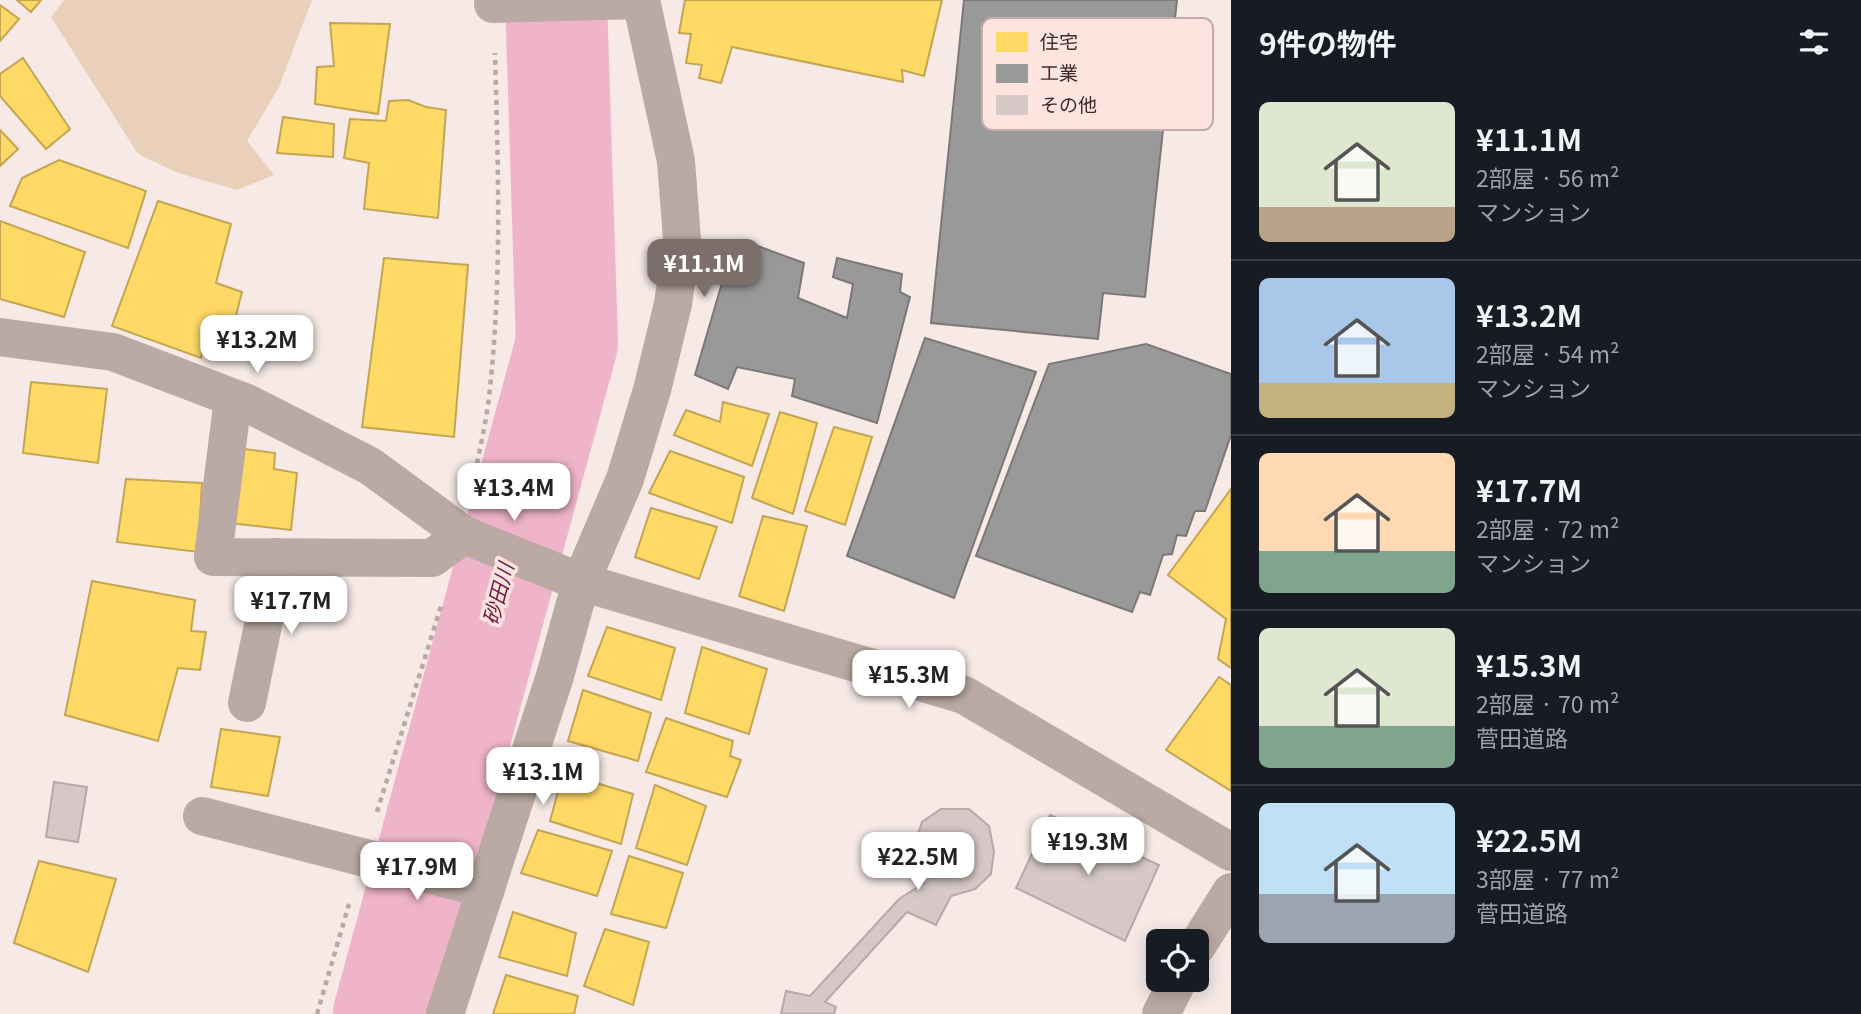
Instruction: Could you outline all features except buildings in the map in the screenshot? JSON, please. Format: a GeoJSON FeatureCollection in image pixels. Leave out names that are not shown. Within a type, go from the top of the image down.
{"type":"FeatureCollection","features":[{"type":"Feature","properties":{"kind":"street"},"geometry":{"type":"LineString","coordinates":[[445,1014],[555,676],[581,582],[625,479],[652,390],[673,304],[682,239],[676,161],[641,0],[494,4]]}},
{"type":"Feature","properties":{"kind":"street"},"geometry":{"type":"LineString","coordinates":[[0,337],[113,352],[247,403],[370,466],[464,535],[581,582],[964,695],[1231,852]]}},
{"type":"Feature","properties":{"kind":"street"},"geometry":{"type":"LineString","coordinates":[[233,399],[214,557],[432,558],[464,535]]}},
{"type":"Feature","properties":{"kind":"street"},"geometry":{"type":"LineString","coordinates":[[247,703],[277,557]]}},
{"type":"Feature","properties":{"kind":"street"},"geometry":{"type":"LineString","coordinates":[[202,816],[486,889]]}},
{"type":"Feature","properties":{"kind":"street"},"geometry":{"type":"LineString","coordinates":[[1208,929],[1231,892]]}},
{"type":"Feature","properties":{"kind":"street"},"geometry":{"type":"LineString","coordinates":[[1161,1014],[1172,992]]}},
{"type":"Feature","properties":{"kind":"shaded area"},"geometry":{"type":"Polygon","coordinates":[[[64,0],[312,0],[279,87],[247,141],[274,175],[237,190],[178,173],[138,154],[51,17],[64,0]]]}},
{"type":"Feature","properties":{"kind":"waterway","name":"砂田川"},"geometry":{"type":"LineString","coordinates":[[384,1014],[567,343],[556,0]]}}]}
